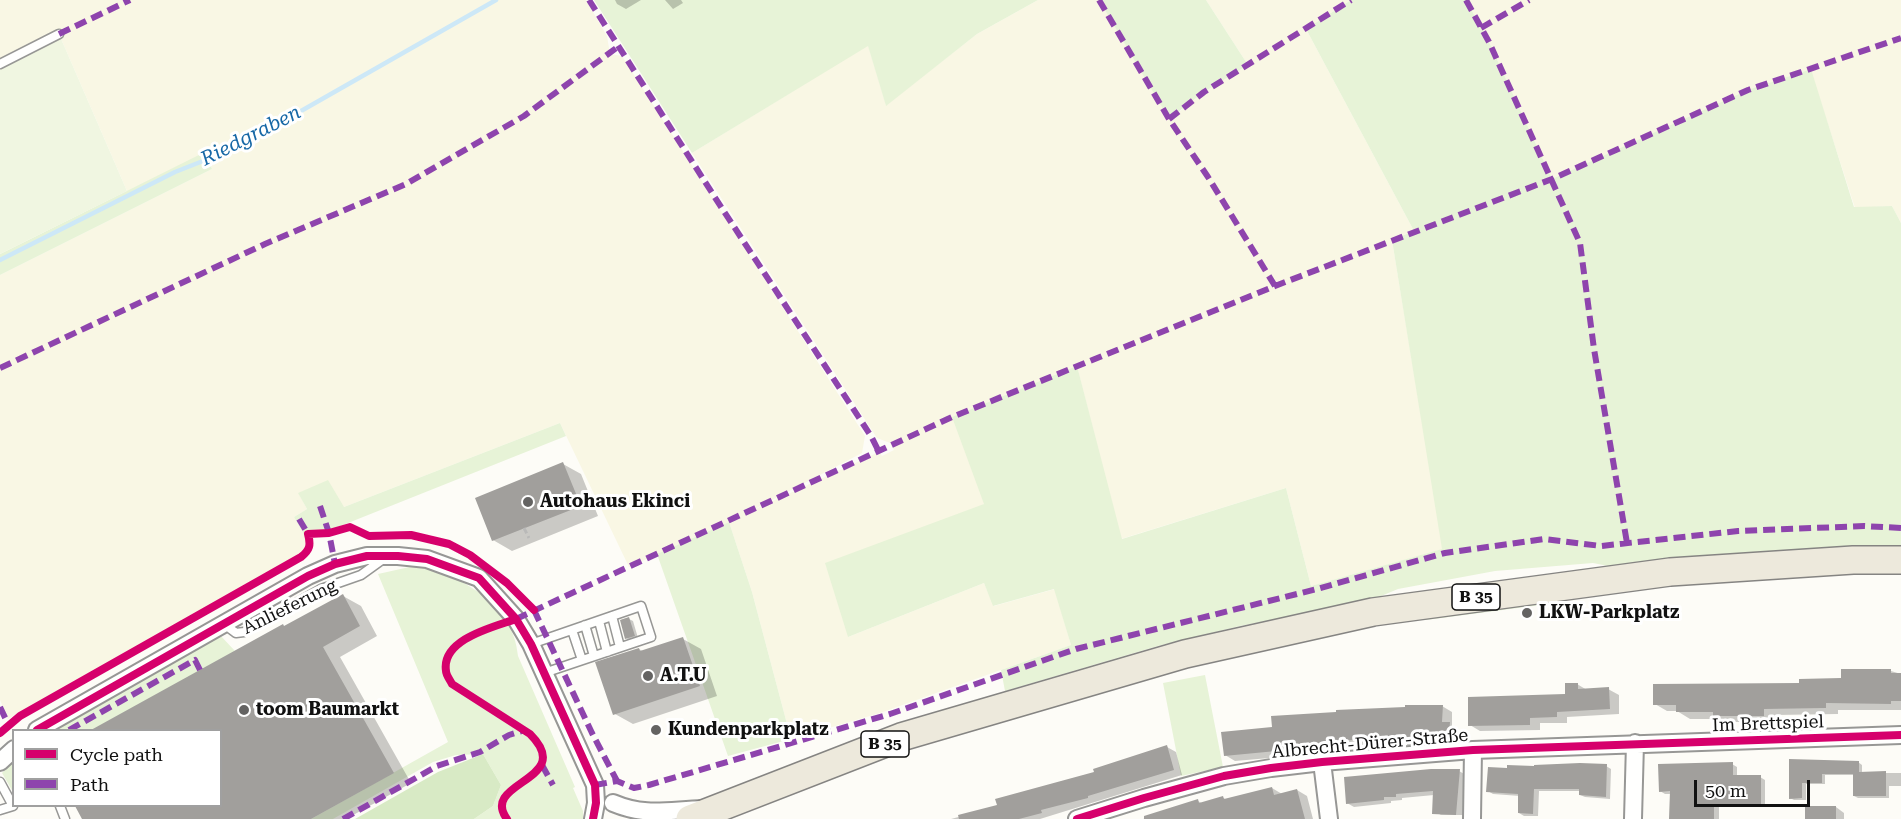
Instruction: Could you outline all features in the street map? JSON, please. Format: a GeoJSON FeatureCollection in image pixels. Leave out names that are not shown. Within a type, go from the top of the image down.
{"type":"FeatureCollection","features":[{"type":"Feature","properties":{"kind":"main road","name":"B 35"},"geometry":{"type":"LineString","coordinates":[[702,814],[901,737],[1185,654],[1373,612],[1670,572],[1853,560],[1901,560]]}},
{"type":"Feature","properties":{"kind":"street"},"geometry":{"type":"LineString","coordinates":[[39,729],[308,576],[335,564],[367,556],[427,559],[479,578],[516,619],[531,645],[595,785],[604,819]]}},
{"type":"Feature","properties":{"kind":"street","name":"Im Brettspiel"},"geometry":{"type":"LineString","coordinates":[[1635,743],[1901,735]]}},
{"type":"Feature","properties":{"kind":"street"},"geometry":{"type":"LineString","coordinates":[[1633,819],[1635,743]]}},
{"type":"Feature","properties":{"kind":"street","name":"Albrecht-Dürer-Straße"},"geometry":{"type":"LineString","coordinates":[[1077,819],[1224,776],[1271,768],[1473,750],[1635,743]]}},
{"type":"Feature","properties":{"kind":"street"},"geometry":{"type":"LineString","coordinates":[[1472,819],[1473,750]]}},
{"type":"Feature","properties":{"kind":"street"},"geometry":{"type":"LineString","coordinates":[[0,762],[12,751]]}},
{"type":"Feature","properties":{"kind":"street"},"geometry":{"type":"LineString","coordinates":[[1322,762],[1329,819]]}},
{"type":"Feature","properties":{"kind":"street"},"geometry":{"type":"LineString","coordinates":[[601,808],[648,813],[672,810],[702,814]]}},
{"type":"Feature","properties":{"kind":"street"},"geometry":{"type":"LineString","coordinates":[[601,808],[622,819]]}},
{"type":"Feature","properties":{"kind":"lane"},"geometry":{"type":"LineString","coordinates":[[0,64],[59,34]]}},
{"type":"Feature","properties":{"kind":"lane"},"geometry":{"type":"LineString","coordinates":[[531,645],[641,606],[651,637],[544,673]]}},
{"type":"Feature","properties":{"kind":"lane"},"geometry":{"type":"LineString","coordinates":[[612,616],[620,647]]}},
{"type":"Feature","properties":{"kind":"lane"},"geometry":{"type":"LineString","coordinates":[[599,621],[607,652]]}},
{"type":"Feature","properties":{"kind":"lane"},"geometry":{"type":"LineString","coordinates":[[585,625],[594,656]]}},
{"type":"Feature","properties":{"kind":"lane"},"geometry":{"type":"LineString","coordinates":[[572,630],[582,660]]}},
{"type":"Feature","properties":{"kind":"lane"},"geometry":{"type":"LineString","coordinates":[[0,783],[12,804]]}},
{"type":"Feature","properties":{"kind":"path"},"geometry":{"type":"LineString","coordinates":[[524,528],[529,538]]}},
{"type":"Feature","properties":{"kind":"path"},"geometry":{"type":"LineString","coordinates":[[507,819],[503,814],[503,802],[508,792],[535,773],[542,765],[544,754],[540,743],[530,734],[452,684],[446,672],[447,656],[455,645],[516,619]]}},
{"type":"Feature","properties":{"kind":"shaded area"},"geometry":{"type":"Polygon","coordinates":[[[0,0],[586,0],[607,36],[610,54],[622,56],[865,436],[862,453],[749,512],[879,452],[882,456],[894,450],[890,443],[877,438],[692,153],[868,45],[886,105],[977,34],[1038,0],[1099,0],[1170,119],[1204,92],[1248,65],[1206,0],[1351,0],[1306,29],[1414,231],[1392,240],[1443,549],[1311,586],[1286,488],[1121,539],[1077,367],[985,503],[848,637],[984,583],[994,606],[1055,589],[1071,645],[880,713],[791,739],[752,592],[729,522],[629,567],[560,423],[344,507],[299,494],[307,509],[294,517],[306,538],[306,546],[300,555],[8,719],[0,700],[0,275],[212,169],[205,153],[127,191],[59,34],[0,64],[0,0]]]}},
{"type":"Feature","properties":{"kind":"shaded area"},"geometry":{"type":"Polygon","coordinates":[[[1466,0],[1901,0],[1901,223],[1892,206],[1855,208],[1810,69],[1748,91],[1552,179],[1489,42],[1466,0]]]}},
{"type":"Feature","properties":{"kind":"green space"},"geometry":{"type":"Polygon","coordinates":[[[594,0],[1038,0],[977,34],[886,106],[868,46],[692,153],[594,0]]]}},
{"type":"Feature","properties":{"kind":"green space"},"geometry":{"type":"Polygon","coordinates":[[[1099,0],[1206,0],[1248,65],[1204,92],[1169,119],[1099,0]]]}},
{"type":"Feature","properties":{"kind":"green space"},"geometry":{"type":"Polygon","coordinates":[[[1351,0],[1466,0],[1489,42],[1552,179],[1748,90],[1811,69],[1854,207],[1892,206],[1901,223],[1901,548],[1608,566],[1593,563],[1495,571],[1398,589],[1369,601],[1240,626],[1158,646],[1005,691],[1001,670],[1071,645],[1054,589],[993,606],[984,583],[848,637],[825,563],[984,504],[952,417],[1077,366],[1122,539],[1286,488],[1311,586],[1442,549],[1392,240],[1414,231],[1306,29],[1351,0]]]}},
{"type":"Feature","properties":{"kind":"green space"},"geometry":{"type":"Polygon","coordinates":[[[59,34],[127,191],[0,254],[0,64],[59,34]]]}},
{"type":"Feature","properties":{"kind":"green space"},"geometry":{"type":"Polygon","coordinates":[[[205,152],[212,169],[0,275],[0,254],[205,152]]]}},
{"type":"Feature","properties":{"kind":"green space"},"geometry":{"type":"Polygon","coordinates":[[[560,423],[566,436],[343,525],[306,538],[294,517],[307,509],[298,493],[328,480],[344,507],[560,423]]]}},
{"type":"Feature","properties":{"kind":"green space"},"geometry":{"type":"Polygon","coordinates":[[[729,522],[752,592],[791,739],[728,756],[657,554],[729,522]]]}},
{"type":"Feature","properties":{"kind":"green space"},"geometry":{"type":"Polygon","coordinates":[[[414,566],[432,570],[466,584],[482,594],[507,621],[518,656],[575,787],[573,788],[583,811],[583,819],[474,819],[493,806],[501,785],[483,754],[456,755],[433,762],[333,819],[311,819],[448,742],[378,574],[414,566]]]}},
{"type":"Feature","properties":{"kind":"green space"},"geometry":{"type":"Polygon","coordinates":[[[1561,598],[1541,605],[1426,620],[1417,615],[1561,598]]]}},
{"type":"Feature","properties":{"kind":"green space"},"geometry":{"type":"Polygon","coordinates":[[[219,634],[235,651],[94,729],[50,729],[219,634]]]}},
{"type":"Feature","properties":{"kind":"green space"},"geometry":{"type":"Polygon","coordinates":[[[1205,675],[1223,767],[1181,776],[1163,683],[1205,675]]]}},
{"type":"Feature","properties":{"kind":"green space"},"geometry":{"type":"Polygon","coordinates":[[[483,754],[501,785],[493,806],[474,819],[355,819],[438,772],[483,754]]]}},
{"type":"Feature","properties":{"kind":"green space"},"geometry":{"type":"Polygon","coordinates":[[[12,762],[12,790],[2,773],[12,762]]]}},
{"type":"Feature","properties":{"kind":"building","name":"Autohaus Ekinci"},"geometry":{"type":"Polygon","coordinates":[[[563,462],[581,506],[492,541],[475,498],[563,462]]]}},
{"type":"Feature","properties":{"kind":"building","name":"toom Baumarkt"},"geometry":{"type":"Polygon","coordinates":[[[343,594],[360,626],[323,647],[394,773],[311,819],[82,819],[76,807],[222,807],[222,729],[93,729],[283,624],[284,626],[343,594]]]}},
{"type":"Feature","properties":{"kind":"building"},"geometry":{"type":"Polygon","coordinates":[[[629,617],[635,636],[625,639],[620,620],[629,617]]]}},
{"type":"Feature","properties":{"kind":"building","name":"A.T.U"},"geometry":{"type":"Polygon","coordinates":[[[683,637],[700,686],[613,715],[595,662],[683,637]]]}},
{"type":"Feature","properties":{"kind":"building"},"geometry":{"type":"Polygon","coordinates":[[[1841,669],[1891,669],[1891,673],[1901,673],[1901,701],[1891,701],[1891,704],[1826,703],[1826,708],[1764,709],[1764,716],[1713,716],[1713,712],[1676,712],[1676,705],[1653,705],[1653,684],[1799,683],[1799,679],[1841,678],[1841,669]]]}},
{"type":"Feature","properties":{"kind":"building"},"geometry":{"type":"Polygon","coordinates":[[[1565,683],[1578,683],[1578,689],[1609,687],[1610,709],[1557,712],[1557,717],[1530,718],[1530,725],[1468,726],[1468,697],[1565,694],[1565,683]]]}},
{"type":"Feature","properties":{"kind":"building"},"geometry":{"type":"Polygon","coordinates":[[[1405,705],[1443,705],[1442,722],[1450,722],[1449,736],[1428,736],[1428,743],[1407,745],[1407,738],[1328,741],[1329,746],[1224,756],[1221,732],[1272,727],[1271,716],[1405,707],[1405,705]]]}},
{"type":"Feature","properties":{"kind":"building"},"geometry":{"type":"Polygon","coordinates":[[[1167,745],[1174,770],[1088,796],[1088,798],[1041,810],[1042,813],[1019,819],[959,819],[958,815],[997,805],[995,799],[1094,772],[1093,769],[1167,745]]]}},
{"type":"Feature","properties":{"kind":"building"},"geometry":{"type":"Polygon","coordinates":[[[1789,759],[1859,761],[1859,772],[1886,771],[1886,796],[1853,796],[1853,774],[1822,774],[1822,783],[1802,783],[1802,798],[1789,799],[1789,759]]]}},
{"type":"Feature","properties":{"kind":"building"},"geometry":{"type":"Polygon","coordinates":[[[1733,762],[1733,775],[1761,775],[1761,804],[1714,804],[1714,819],[1669,819],[1670,791],[1659,792],[1658,764],[1733,762]]]}},
{"type":"Feature","properties":{"kind":"building"},"geometry":{"type":"Polygon","coordinates":[[[1607,764],[1606,797],[1579,795],[1579,789],[1534,789],[1533,814],[1518,813],[1518,794],[1486,792],[1488,767],[1507,768],[1507,765],[1607,764]]]}},
{"type":"Feature","properties":{"kind":"building"},"geometry":{"type":"Polygon","coordinates":[[[1431,769],[1460,769],[1456,815],[1432,814],[1433,791],[1396,794],[1396,797],[1384,797],[1384,800],[1346,804],[1344,777],[1431,769]]]}},
{"type":"Feature","properties":{"kind":"building"},"geometry":{"type":"Polygon","coordinates":[[[1272,787],[1274,795],[1297,789],[1305,819],[1144,819],[1144,816],[1198,799],[1199,803],[1223,796],[1224,799],[1272,787]]]}},
{"type":"Feature","properties":{"kind":"building"},"geometry":{"type":"Polygon","coordinates":[[[1805,806],[1836,806],[1836,819],[1805,819],[1805,806]]]}},
{"type":"Feature","properties":{"kind":"waterway","name":"Riedgraben"},"geometry":{"type":"LineString","coordinates":[[0,260],[175,172],[236,148],[496,0]]}},
{"type":"Feature","properties":{"kind":"marked path"},"geometry":{"type":"LineString","coordinates":[[59,34],[130,0]]}},
{"type":"Feature","properties":{"kind":"marked path"},"geometry":{"type":"LineString","coordinates":[[589,0],[871,436],[879,452]]}},
{"type":"Feature","properties":{"kind":"marked path"},"geometry":{"type":"LineString","coordinates":[[1099,0],[1169,119],[1208,177],[1275,286]]}},
{"type":"Feature","properties":{"kind":"marked path"},"geometry":{"type":"LineString","coordinates":[[1169,119],[1204,92],[1351,0]]}},
{"type":"Feature","properties":{"kind":"marked path"},"geometry":{"type":"LineString","coordinates":[[1466,0],[1489,42],[1580,243],[1594,349],[1627,543]]}},
{"type":"Feature","properties":{"kind":"marked path"},"geometry":{"type":"LineString","coordinates":[[1481,28],[1529,0]]}},
{"type":"Feature","properties":{"kind":"marked path"},"geometry":{"type":"LineString","coordinates":[[516,619],[952,417],[1275,286],[1552,179],[1748,90],[1901,38]]}},
{"type":"Feature","properties":{"kind":"marked path"},"geometry":{"type":"LineString","coordinates":[[0,368],[265,244],[406,184],[524,116],[619,46]]}},
{"type":"Feature","properties":{"kind":"marked path"},"geometry":{"type":"LineString","coordinates":[[320,506],[329,533],[335,564]]}},
{"type":"Feature","properties":{"kind":"marked path"},"geometry":{"type":"LineString","coordinates":[[299,519],[308,534]]}},
{"type":"Feature","properties":{"kind":"marked path"},"geometry":{"type":"LineString","coordinates":[[595,785],[617,781],[634,788],[649,785],[890,714],[1076,649],[1317,589],[1445,553],[1544,539],[1601,546],[1738,531],[1864,526],[1901,528]]}},
{"type":"Feature","properties":{"kind":"marked path"},"geometry":{"type":"LineString","coordinates":[[534,610],[617,781]]}},
{"type":"Feature","properties":{"kind":"marked path"},"geometry":{"type":"LineString","coordinates":[[71,729],[195,660],[200,670]]}},
{"type":"Feature","properties":{"kind":"marked path"},"geometry":{"type":"LineString","coordinates":[[0,707],[9,726]]}},
{"type":"Feature","properties":{"kind":"marked path"},"geometry":{"type":"LineString","coordinates":[[343,819],[437,766],[480,752],[509,735],[525,730]]}},
{"type":"Feature","properties":{"kind":"marked path"},"geometry":{"type":"LineString","coordinates":[[542,765],[553,785]]}},
{"type":"Feature","properties":{"kind":"cycle path"},"geometry":{"type":"LineString","coordinates":[[0,733],[20,716],[301,557],[309,547],[308,534],[329,533],[350,527],[369,536],[411,535],[449,544],[470,555],[507,583],[534,610]]}},
{"type":"Feature","properties":{"kind":"cycle path","name":"Anlieferung"},"geometry":{"type":"LineString","coordinates":[[39,729],[308,576],[335,564],[367,556],[427,559],[479,578],[516,619],[531,644],[595,785],[596,803],[593,819]]}},
{"type":"Feature","properties":{"kind":"cycle path"},"geometry":{"type":"LineString","coordinates":[[507,819],[502,806],[505,796],[536,772],[542,762],[541,750],[530,734],[452,684],[446,671],[447,660],[452,650],[460,643],[471,636],[516,619]]}},
{"type":"Feature","properties":{"kind":"cycle path"},"geometry":{"type":"LineString","coordinates":[[1077,819],[1224,776],[1322,762],[1473,750],[1901,735]]}},
{"type":"Feature","properties":{"kind":"place","name":"Autohaus Ekinci"},"geometry":{"type":"Point","coordinates":[528,502]}},
{"type":"Feature","properties":{"kind":"place","name":"LKW-Parkplatz"},"geometry":{"type":"Point","coordinates":[1527,613]}},
{"type":"Feature","properties":{"kind":"place","name":"A.T.U"},"geometry":{"type":"Point","coordinates":[648,676]}},
{"type":"Feature","properties":{"kind":"place","name":"toom Baumarkt"},"geometry":{"type":"Point","coordinates":[244,710]}},
{"type":"Feature","properties":{"kind":"place","name":"Kundenparkplatz"},"geometry":{"type":"Point","coordinates":[656,730]}}]}
